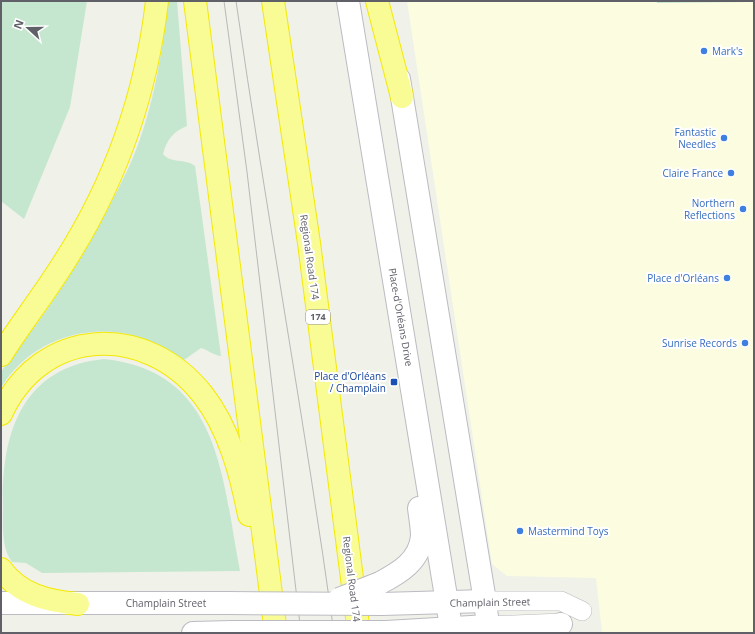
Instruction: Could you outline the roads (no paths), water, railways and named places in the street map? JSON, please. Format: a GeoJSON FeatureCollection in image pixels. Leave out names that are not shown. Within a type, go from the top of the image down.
{"type":"FeatureCollection","features":[{"type":"Feature","properties":{"kind":"highway"},"geometry":{"type":"LineString","coordinates":[[1,355],[61,268],[102,195],[119,158],[143,83],[153,39],[157,1]]}},
{"type":"Feature","properties":{"kind":"highway"},"geometry":{"type":"LineString","coordinates":[[195,1],[276,633]]}},
{"type":"Feature","properties":{"kind":"highway","name":"Regional Road 174"},"geometry":{"type":"LineString","coordinates":[[273,1],[309,243],[359,633]]}},
{"type":"Feature","properties":{"kind":"highway"},"geometry":{"type":"LineString","coordinates":[[376,1],[402,97]]}},
{"type":"Feature","properties":{"kind":"highway"},"geometry":{"type":"LineString","coordinates":[[1,414],[18,385],[37,366],[56,354],[77,346],[98,343],[117,343],[152,353],[170,363],[198,390],[214,411],[226,433],[236,461],[249,514],[265,633]]}},
{"type":"Feature","properties":{"kind":"highway"},"geometry":{"type":"LineString","coordinates":[[1,569],[17,587],[28,593],[51,600],[78,604]]}},
{"type":"Feature","properties":{"kind":"main road","name":"Place-d'Orléans Drive"},"geometry":{"type":"LineString","coordinates":[[348,1],[452,631]]}},
{"type":"Feature","properties":{"kind":"main road"},"geometry":{"type":"LineString","coordinates":[[386,1],[489,630]]}},
{"type":"Feature","properties":{"kind":"main road"},"geometry":{"type":"LineString","coordinates":[[381,593],[398,574],[408,566],[418,551],[422,536],[408,359]]}},
{"type":"Feature","properties":{"kind":"main road","name":"Champlain Street"},"geometry":{"type":"LineString","coordinates":[[1,603],[327,603],[381,593],[448,603],[485,601]]}},
{"type":"Feature","properties":{"kind":"main road","name":"Champlain Street"},"geometry":{"type":"LineString","coordinates":[[193,633],[489,630]]}},
{"type":"Feature","properties":{"kind":"street","name":"Champlain Street"},"geometry":{"type":"LineString","coordinates":[[485,601],[561,600],[582,611],[552,628],[489,630]]}},
{"type":"Feature","properties":{"kind":"tram line"},"geometry":{"type":"LineString","coordinates":[[224,1],[247,172],[301,633]]}},
{"type":"Feature","properties":{"kind":"tram line"},"geometry":{"type":"LineString","coordinates":[[236,1],[311,475],[334,633]]}},
{"type":"Feature","properties":{"kind":"place","name":"Mark's"},"geometry":{"type":"Point","coordinates":[704,51]}},
{"type":"Feature","properties":{"kind":"place","name":"Fantastic Needles"},"geometry":{"type":"Point","coordinates":[724,138]}},
{"type":"Feature","properties":{"kind":"place","name":"Claire France"},"geometry":{"type":"Point","coordinates":[731,173]}},
{"type":"Feature","properties":{"kind":"place","name":"Northern Reflections"},"geometry":{"type":"Point","coordinates":[743,209]}},
{"type":"Feature","properties":{"kind":"place","name":"Place d'Orléans"},"geometry":{"type":"Point","coordinates":[727,278]}},
{"type":"Feature","properties":{"kind":"place","name":"Sunrise Records"},"geometry":{"type":"Point","coordinates":[745,343]}},
{"type":"Feature","properties":{"kind":"place","name":"Place d'Orléans / Champlain"},"geometry":{"type":"Point","coordinates":[394,382]}},
{"type":"Feature","properties":{"kind":"place","name":"Mastermind Toys"},"geometry":{"type":"Point","coordinates":[520,531]}}]}
